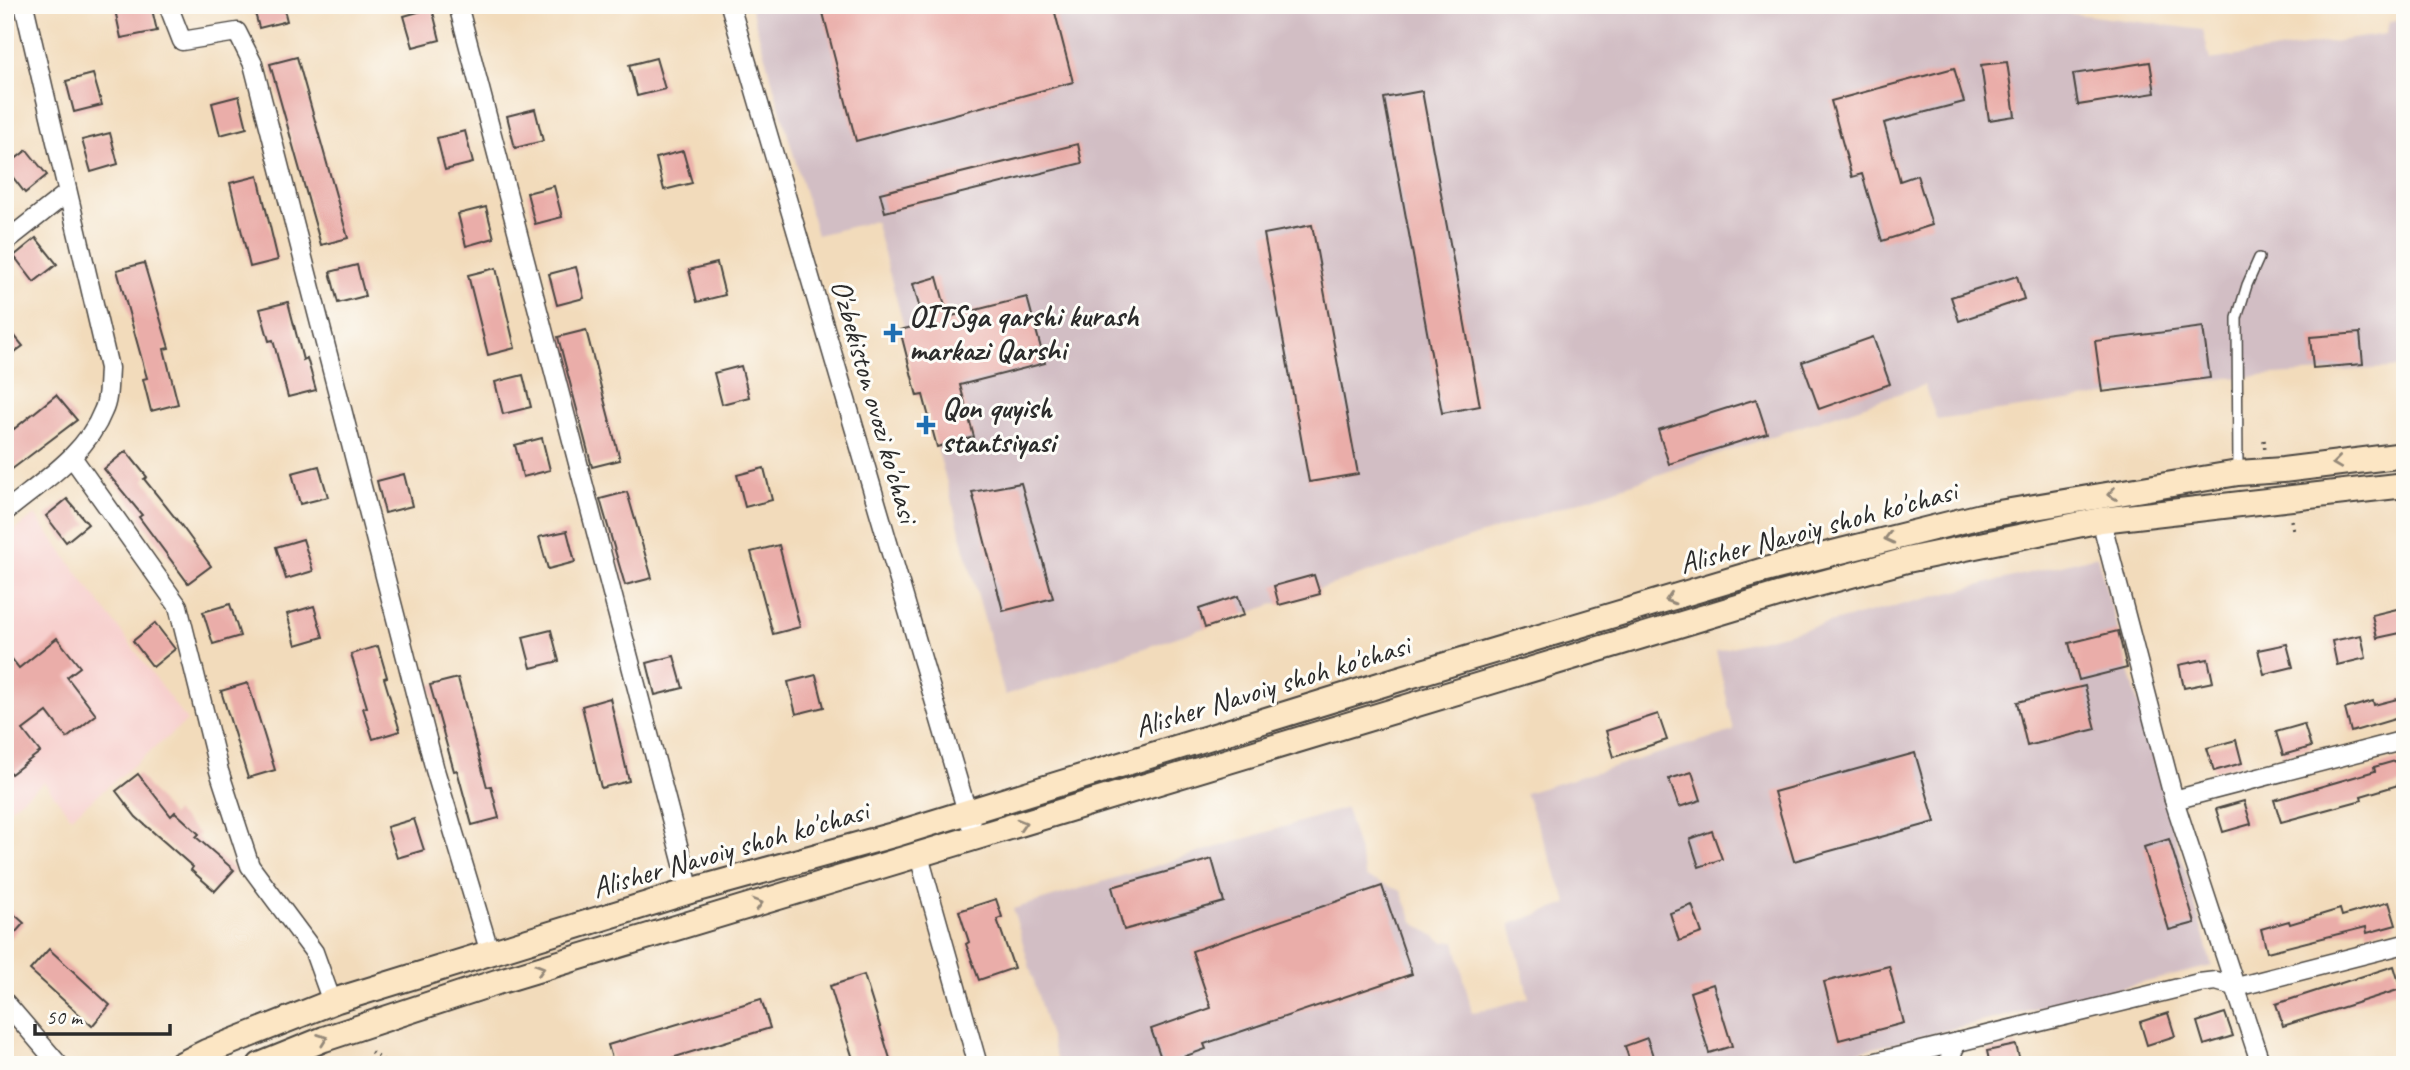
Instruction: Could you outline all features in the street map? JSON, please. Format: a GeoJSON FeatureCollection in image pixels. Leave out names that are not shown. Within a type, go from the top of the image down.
{"type":"FeatureCollection","features":[{"type":"Feature","properties":{"kind":"main road","name":"Alisher Navoiy shoh ko'chasi"},"geometry":{"type":"LineString","coordinates":[[180,1065],[332,1002],[690,891],[911,830],[1399,679],[1761,571],[1980,516],[2238,473],[2405,455]]}},
{"type":"Feature","properties":{"kind":"main road","name":"Alisher Navoiy shoh ko'chasi"},"geometry":{"type":"LineString","coordinates":[[260,1065],[324,1039],[497,982],[1780,594],[1907,560],[2101,520],[2405,485]]}},
{"type":"Feature","properties":{"kind":"main road"},"geometry":{"type":"LineString","coordinates":[[911,830],[919,856]]}},
{"type":"Feature","properties":{"kind":"street"},"geometry":{"type":"LineString","coordinates":[[5,512],[72,457],[92,431],[104,409],[109,368],[24,5]]}},
{"type":"Feature","properties":{"kind":"street"},"geometry":{"type":"LineString","coordinates":[[168,5],[182,41],[237,32],[253,64],[435,769],[490,953]]}},
{"type":"Feature","properties":{"kind":"street"},"geometry":{"type":"LineString","coordinates":[[458,5],[690,891]]}},
{"type":"Feature","properties":{"kind":"street","name":"O'zbekiston ovozi ko'chasi"},"geometry":{"type":"LineString","coordinates":[[730,5],[975,839]]}},
{"type":"Feature","properties":{"kind":"street"},"geometry":{"type":"LineString","coordinates":[[5,242],[67,193]]}},
{"type":"Feature","properties":{"kind":"street"},"geometry":{"type":"LineString","coordinates":[[72,457],[178,606],[219,771],[250,866],[314,952],[332,1002]]}},
{"type":"Feature","properties":{"kind":"street"},"geometry":{"type":"LineString","coordinates":[[2101,520],[2174,800],[2261,1065]]}},
{"type":"Feature","properties":{"kind":"street"},"geometry":{"type":"LineString","coordinates":[[2174,800],[2405,740]]}},
{"type":"Feature","properties":{"kind":"street"},"geometry":{"type":"LineString","coordinates":[[919,856],[978,1065]]}},
{"type":"Feature","properties":{"kind":"street"},"geometry":{"type":"LineString","coordinates":[[1864,1065],[2199,983],[2216,981],[2237,988],[2405,944]]}},
{"type":"Feature","properties":{"kind":"street"},"geometry":{"type":"LineString","coordinates":[[5,1002],[59,1065]]}},
{"type":"Feature","properties":{"kind":"street"},"geometry":{"type":"LineString","coordinates":[[1947,1065],[1957,1042]]}},
{"type":"Feature","properties":{"kind":"lane"},"geometry":{"type":"LineString","coordinates":[[2238,473],[2237,318],[2259,258]]}},
{"type":"Feature","properties":{"kind":"path"},"geometry":{"type":"LineString","coordinates":[[2290,514],[2293,529]]}},
{"type":"Feature","properties":{"kind":"path"},"geometry":{"type":"LineString","coordinates":[[371,1052],[390,1065]]}},
{"type":"Feature","properties":{"kind":"shaded area"},"geometry":{"type":"Polygon","coordinates":[[[750,5],[2005,5],[2203,30],[2210,60],[2386,34],[2389,22],[2405,18],[2405,367],[2228,378],[1937,420],[1924,385],[1005,695],[875,221],[817,235],[750,5]]]}},
{"type":"Feature","properties":{"kind":"shaded area"},"geometry":{"type":"Polygon","coordinates":[[[35,515],[187,721],[71,817],[44,782],[5,812],[5,538],[35,515]]]}},
{"type":"Feature","properties":{"kind":"shaded area"},"geometry":{"type":"Polygon","coordinates":[[[2097,556],[2212,966],[1803,1065],[1058,1065],[1013,909],[1346,808],[1366,877],[1401,891],[1414,923],[1444,942],[1455,941],[1472,1013],[1529,998],[1510,924],[1568,904],[1525,793],[1734,731],[1716,651],[2097,556]]]}},
{"type":"Feature","properties":{"kind":"building"},"geometry":{"type":"Polygon","coordinates":[[[114,5],[151,5],[157,31],[121,38],[114,5]]]}},
{"type":"Feature","properties":{"kind":"building"},"geometry":{"type":"Polygon","coordinates":[[[253,5],[283,5],[287,21],[259,28],[253,5]]]}},
{"type":"Feature","properties":{"kind":"building"},"geometry":{"type":"Polygon","coordinates":[[[821,5],[1053,5],[1073,82],[856,141],[821,5]]]}},
{"type":"Feature","properties":{"kind":"building"},"geometry":{"type":"Polygon","coordinates":[[[432,8],[440,40],[413,47],[404,16],[432,8]]]}},
{"type":"Feature","properties":{"kind":"building"},"geometry":{"type":"Polygon","coordinates":[[[297,57],[348,238],[321,245],[270,64],[297,57]]]}},
{"type":"Feature","properties":{"kind":"building"},"geometry":{"type":"Polygon","coordinates":[[[656,58],[665,89],[637,96],[629,65],[656,58]]]}},
{"type":"Feature","properties":{"kind":"building"},"geometry":{"type":"Polygon","coordinates":[[[2007,62],[2015,116],[1989,120],[1981,65],[2007,62]]]}},
{"type":"Feature","properties":{"kind":"building"},"geometry":{"type":"Polygon","coordinates":[[[2150,62],[2155,93],[2078,105],[2073,74],[2150,62]]]}},
{"type":"Feature","properties":{"kind":"building"},"geometry":{"type":"Polygon","coordinates":[[[1954,68],[1964,102],[1884,123],[1900,181],[1917,175],[1932,225],[1882,241],[1862,174],[1852,177],[1831,101],[1954,68]]]}},
{"type":"Feature","properties":{"kind":"building"},"geometry":{"type":"Polygon","coordinates":[[[93,74],[102,105],[74,112],[66,81],[93,74]]]}},
{"type":"Feature","properties":{"kind":"building"},"geometry":{"type":"Polygon","coordinates":[[[1422,91],[1480,406],[1442,413],[1384,98],[1422,91]]]}},
{"type":"Feature","properties":{"kind":"building"},"geometry":{"type":"Polygon","coordinates":[[[239,96],[247,128],[220,135],[212,103],[239,96]]]}},
{"type":"Feature","properties":{"kind":"building"},"geometry":{"type":"Polygon","coordinates":[[[535,109],[543,141],[515,148],[507,116],[535,109]]]}},
{"type":"Feature","properties":{"kind":"building"},"geometry":{"type":"Polygon","coordinates":[[[465,131],[473,163],[445,170],[437,138],[465,131]]]}},
{"type":"Feature","properties":{"kind":"building"},"geometry":{"type":"Polygon","coordinates":[[[110,133],[118,164],[91,172],[82,140],[110,133]]]}},
{"type":"Feature","properties":{"kind":"building"},"geometry":{"type":"Polygon","coordinates":[[[1078,144],[1082,163],[885,212],[880,193],[1078,144]]]}},
{"type":"Feature","properties":{"kind":"building"},"geometry":{"type":"Polygon","coordinates":[[[27,150],[47,175],[25,193],[5,167],[27,150]]]}},
{"type":"Feature","properties":{"kind":"building"},"geometry":{"type":"Polygon","coordinates":[[[683,151],[692,183],[664,190],[656,158],[683,151]]]}},
{"type":"Feature","properties":{"kind":"building"},"geometry":{"type":"Polygon","coordinates":[[[258,176],[278,260],[250,267],[230,183],[258,176]]]}},
{"type":"Feature","properties":{"kind":"building"},"geometry":{"type":"Polygon","coordinates":[[[554,186],[562,217],[535,224],[527,193],[554,186]]]}},
{"type":"Feature","properties":{"kind":"building"},"geometry":{"type":"Polygon","coordinates":[[[486,207],[494,238],[466,246],[458,214],[486,207]]]}},
{"type":"Feature","properties":{"kind":"building"},"geometry":{"type":"Polygon","coordinates":[[[1312,225],[1358,474],[1309,482],[1264,234],[1312,225]]]}},
{"type":"Feature","properties":{"kind":"building"},"geometry":{"type":"Polygon","coordinates":[[[36,238],[57,264],[34,282],[14,256],[36,238]]]}},
{"type":"Feature","properties":{"kind":"building"},"geometry":{"type":"Polygon","coordinates":[[[144,263],[169,348],[164,349],[178,404],[151,411],[143,379],[147,378],[117,270],[144,263]]]}},
{"type":"Feature","properties":{"kind":"building"},"geometry":{"type":"Polygon","coordinates":[[[717,263],[725,295],[697,302],[689,270],[717,263]]]}},
{"type":"Feature","properties":{"kind":"building"},"geometry":{"type":"Polygon","coordinates":[[[357,265],[365,296],[338,303],[330,272],[357,265]]]}},
{"type":"Feature","properties":{"kind":"building"},"geometry":{"type":"Polygon","coordinates":[[[576,267],[584,298],[557,305],[549,274],[576,267]]]}},
{"type":"Feature","properties":{"kind":"building"},"geometry":{"type":"Polygon","coordinates":[[[496,268],[515,348],[488,355],[468,275],[496,268]]]}},
{"type":"Feature","properties":{"kind":"building"},"geometry":{"type":"Polygon","coordinates":[[[2017,276],[2024,299],[1959,321],[1951,297],[2017,276]]]}},
{"type":"Feature","properties":{"kind":"building"},"geometry":{"type":"Polygon","coordinates":[[[937,277],[948,317],[1027,297],[1045,363],[960,385],[974,437],[937,447],[923,395],[917,396],[900,330],[924,324],[913,284],[937,277]]]}},
{"type":"Feature","properties":{"kind":"building"},"geometry":{"type":"Polygon","coordinates":[[[288,302],[303,360],[307,358],[316,390],[288,397],[273,340],[269,341],[260,309],[288,302]]]}},
{"type":"Feature","properties":{"kind":"building"},"geometry":{"type":"Polygon","coordinates":[[[5,324],[23,346],[5,359],[5,324]]]}},
{"type":"Feature","properties":{"kind":"building"},"geometry":{"type":"Polygon","coordinates":[[[2203,327],[2210,378],[2102,392],[2095,341],[2203,327]]]}},
{"type":"Feature","properties":{"kind":"building"},"geometry":{"type":"Polygon","coordinates":[[[586,330],[620,460],[592,467],[558,337],[586,330]]]}},
{"type":"Feature","properties":{"kind":"building"},"geometry":{"type":"Polygon","coordinates":[[[2360,333],[2363,364],[2313,368],[2310,337],[2360,333]]]}},
{"type":"Feature","properties":{"kind":"building"},"geometry":{"type":"Polygon","coordinates":[[[1873,337],[1890,384],[1819,409],[1802,362],[1873,337]]]}},
{"type":"Feature","properties":{"kind":"building"},"geometry":{"type":"Polygon","coordinates":[[[741,366],[749,397],[722,404],[714,373],[741,366]]]}},
{"type":"Feature","properties":{"kind":"building"},"geometry":{"type":"Polygon","coordinates":[[[523,375],[531,407],[503,414],[495,382],[523,375]]]}},
{"type":"Feature","properties":{"kind":"building"},"geometry":{"type":"Polygon","coordinates":[[[56,395],[77,420],[11,470],[5,463],[5,418],[14,429],[56,395]]]}},
{"type":"Feature","properties":{"kind":"building"},"geometry":{"type":"Polygon","coordinates":[[[1756,399],[1767,433],[1669,464],[1658,430],[1756,399]]]}},
{"type":"Feature","properties":{"kind":"building"},"geometry":{"type":"Polygon","coordinates":[[[542,438],[550,470],[523,477],[515,445],[542,438]]]}},
{"type":"Feature","properties":{"kind":"building"},"geometry":{"type":"Polygon","coordinates":[[[126,451],[147,477],[144,479],[211,566],[188,583],[139,517],[142,515],[104,469],[126,451]]]}},
{"type":"Feature","properties":{"kind":"building"},"geometry":{"type":"Polygon","coordinates":[[[319,466],[328,497],[300,504],[292,473],[319,466]]]}},
{"type":"Feature","properties":{"kind":"building"},"geometry":{"type":"Polygon","coordinates":[[[764,468],[772,500],[745,507],[737,475],[764,468]]]}},
{"type":"Feature","properties":{"kind":"building"},"geometry":{"type":"Polygon","coordinates":[[[404,474],[412,506],[385,513],[377,481],[404,474]]]}},
{"type":"Feature","properties":{"kind":"building"},"geometry":{"type":"Polygon","coordinates":[[[1021,483],[1053,598],[1003,611],[972,492],[1021,483]]]}},
{"type":"Feature","properties":{"kind":"building"},"geometry":{"type":"Polygon","coordinates":[[[627,492],[652,578],[625,585],[600,499],[627,492]]]}},
{"type":"Feature","properties":{"kind":"building"},"geometry":{"type":"Polygon","coordinates":[[[67,499],[88,524],[66,542],[46,516],[67,499]]]}},
{"type":"Feature","properties":{"kind":"building"},"geometry":{"type":"Polygon","coordinates":[[[567,531],[575,562],[548,569],[539,537],[567,531]]]}},
{"type":"Feature","properties":{"kind":"building"},"geometry":{"type":"Polygon","coordinates":[[[303,539],[313,571],[286,579],[276,547],[303,539]]]}},
{"type":"Feature","properties":{"kind":"building"},"geometry":{"type":"Polygon","coordinates":[[[779,545],[800,627],[773,634],[751,552],[779,545]]]}},
{"type":"Feature","properties":{"kind":"building"},"geometry":{"type":"Polygon","coordinates":[[[1314,575],[1320,594],[1279,605],[1274,586],[1314,575]]]}},
{"type":"Feature","properties":{"kind":"building"},"geometry":{"type":"Polygon","coordinates":[[[1238,596],[1244,615],[1205,628],[1199,609],[1238,596]]]}},
{"type":"Feature","properties":{"kind":"building"},"geometry":{"type":"Polygon","coordinates":[[[230,604],[240,636],[213,644],[203,612],[230,604]]]}},
{"type":"Feature","properties":{"kind":"building"},"geometry":{"type":"Polygon","coordinates":[[[314,606],[323,637],[296,645],[287,614],[314,606]]]}},
{"type":"Feature","properties":{"kind":"building"},"geometry":{"type":"Polygon","coordinates":[[[2401,608],[2405,632],[2377,638],[2372,615],[2401,608]]]}},
{"type":"Feature","properties":{"kind":"building"},"geometry":{"type":"Polygon","coordinates":[[[155,623],[175,649],[153,667],[133,641],[155,623]]]}},
{"type":"Feature","properties":{"kind":"building"},"geometry":{"type":"Polygon","coordinates":[[[551,630],[559,661],[531,668],[523,637],[551,630]]]}},
{"type":"Feature","properties":{"kind":"building"},"geometry":{"type":"Polygon","coordinates":[[[2118,631],[2127,668],[2079,680],[2069,643],[2118,631]]]}},
{"type":"Feature","properties":{"kind":"building"},"geometry":{"type":"Polygon","coordinates":[[[2361,635],[2366,658],[2337,665],[2332,641],[2361,635]]]}},
{"type":"Feature","properties":{"kind":"building"},"geometry":{"type":"Polygon","coordinates":[[[57,638],[80,667],[67,677],[96,715],[67,738],[47,712],[23,730],[40,752],[11,774],[5,766],[5,650],[19,668],[57,638]]]}},
{"type":"Feature","properties":{"kind":"building"},"geometry":{"type":"Polygon","coordinates":[[[2287,644],[2293,667],[2264,674],[2258,650],[2287,644]]]}},
{"type":"Feature","properties":{"kind":"building"},"geometry":{"type":"Polygon","coordinates":[[[378,646],[387,677],[384,678],[400,731],[373,739],[363,708],[367,707],[351,654],[378,646]]]}},
{"type":"Feature","properties":{"kind":"building"},"geometry":{"type":"Polygon","coordinates":[[[674,656],[683,688],[655,695],[647,663],[674,656]]]}},
{"type":"Feature","properties":{"kind":"building"},"geometry":{"type":"Polygon","coordinates":[[[2208,659],[2213,682],[2184,688],[2179,665],[2208,659]]]}},
{"type":"Feature","properties":{"kind":"building"},"geometry":{"type":"Polygon","coordinates":[[[816,675],[824,707],[796,714],[788,682],[816,675]]]}},
{"type":"Feature","properties":{"kind":"building"},"geometry":{"type":"Polygon","coordinates":[[[458,678],[487,787],[491,786],[499,818],[472,825],[430,685],[458,678]]]}},
{"type":"Feature","properties":{"kind":"building"},"geometry":{"type":"Polygon","coordinates":[[[248,683],[275,770],[248,778],[221,691],[248,683]]]}},
{"type":"Feature","properties":{"kind":"building"},"geometry":{"type":"Polygon","coordinates":[[[2085,686],[2096,729],[2027,746],[2017,702],[2085,686]]]}},
{"type":"Feature","properties":{"kind":"building"},"geometry":{"type":"Polygon","coordinates":[[[2405,697],[2405,716],[2351,732],[2345,709],[2373,701],[2374,705],[2405,697]]]}},
{"type":"Feature","properties":{"kind":"building"},"geometry":{"type":"Polygon","coordinates":[[[610,698],[629,781],[601,788],[582,706],[610,698]]]}},
{"type":"Feature","properties":{"kind":"building"},"geometry":{"type":"Polygon","coordinates":[[[1658,714],[1667,740],[1614,757],[1606,731],[1658,714]]]}},
{"type":"Feature","properties":{"kind":"building"},"geometry":{"type":"Polygon","coordinates":[[[2304,724],[2311,747],[2283,755],[2276,732],[2304,724]]]}},
{"type":"Feature","properties":{"kind":"building"},"geometry":{"type":"Polygon","coordinates":[[[2236,740],[2242,763],[2214,771],[2207,748],[2236,740]]]}},
{"type":"Feature","properties":{"kind":"building"},"geometry":{"type":"Polygon","coordinates":[[[1915,753],[1935,822],[1794,861],[1774,792],[1915,753]]]}},
{"type":"Feature","properties":{"kind":"building"},"geometry":{"type":"Polygon","coordinates":[[[2402,759],[2405,783],[2361,796],[2362,800],[2281,822],[2274,800],[2375,771],[2374,767],[2402,759]]]}},
{"type":"Feature","properties":{"kind":"building"},"geometry":{"type":"Polygon","coordinates":[[[1692,772],[1701,800],[1679,807],[1669,779],[1692,772]]]}},
{"type":"Feature","properties":{"kind":"building"},"geometry":{"type":"Polygon","coordinates":[[[138,774],[171,816],[175,812],[199,834],[196,837],[234,870],[215,891],[191,870],[193,867],[136,817],[116,791],[138,774]]]}},
{"type":"Feature","properties":{"kind":"building"},"geometry":{"type":"Polygon","coordinates":[[[2244,801],[2251,824],[2223,832],[2216,809],[2244,801]]]}},
{"type":"Feature","properties":{"kind":"building"},"geometry":{"type":"Polygon","coordinates":[[[414,819],[424,850],[397,858],[387,827],[414,819]]]}},
{"type":"Feature","properties":{"kind":"building"},"geometry":{"type":"Polygon","coordinates":[[[1712,831],[1722,859],[1699,867],[1690,839],[1712,831]]]}},
{"type":"Feature","properties":{"kind":"building"},"geometry":{"type":"Polygon","coordinates":[[[2169,839],[2195,923],[2169,930],[2144,847],[2169,839]]]}},
{"type":"Feature","properties":{"kind":"building"},"geometry":{"type":"Polygon","coordinates":[[[1212,859],[1224,902],[1124,930],[1112,887],[1212,859]]]}},
{"type":"Feature","properties":{"kind":"building"},"geometry":{"type":"Polygon","coordinates":[[[1382,886],[1412,974],[1204,1044],[1206,1049],[1163,1064],[1151,1029],[1211,1008],[1192,951],[1382,886]]]}},
{"type":"Feature","properties":{"kind":"building"},"geometry":{"type":"Polygon","coordinates":[[[996,899],[1002,917],[997,919],[1014,968],[979,980],[966,944],[969,942],[959,911],[996,899]]]}},
{"type":"Feature","properties":{"kind":"building"},"geometry":{"type":"Polygon","coordinates":[[[2389,902],[2396,925],[2367,933],[2366,927],[2267,952],[2261,929],[2289,921],[2290,924],[2340,909],[2342,916],[2389,902]]]}},
{"type":"Feature","properties":{"kind":"building"},"geometry":{"type":"Polygon","coordinates":[[[1692,905],[1702,933],[1679,941],[1670,913],[1692,905]]]}},
{"type":"Feature","properties":{"kind":"building"},"geometry":{"type":"Polygon","coordinates":[[[5,906],[24,923],[5,944],[5,906]]]}},
{"type":"Feature","properties":{"kind":"building"},"geometry":{"type":"Polygon","coordinates":[[[49,949],[110,1005],[92,1026],[30,970],[49,949]]]}},
{"type":"Feature","properties":{"kind":"building"},"geometry":{"type":"Polygon","coordinates":[[[1889,966],[1904,1023],[1839,1040],[1824,982],[1889,966]]]}},
{"type":"Feature","properties":{"kind":"building"},"geometry":{"type":"Polygon","coordinates":[[[2394,966],[2401,989],[2283,1026],[2276,1004],[2394,966]]]}},
{"type":"Feature","properties":{"kind":"building"},"geometry":{"type":"Polygon","coordinates":[[[864,975],[892,1065],[855,1065],[830,986],[864,975]]]}},
{"type":"Feature","properties":{"kind":"building"},"geometry":{"type":"Polygon","coordinates":[[[1713,984],[1732,1046],[1709,1053],[1690,992],[1713,984]]]}},
{"type":"Feature","properties":{"kind":"building"},"geometry":{"type":"Polygon","coordinates":[[[761,999],[770,1028],[649,1065],[614,1065],[608,1045],[761,999]]]}},
{"type":"Feature","properties":{"kind":"building"},"geometry":{"type":"Polygon","coordinates":[[[2168,1013],[2175,1036],[2147,1045],[2140,1022],[2168,1013]]]}},
{"type":"Feature","properties":{"kind":"building"},"geometry":{"type":"Polygon","coordinates":[[[2225,1013],[2233,1036],[2204,1045],[2197,1022],[2225,1013]]]}},
{"type":"Feature","properties":{"kind":"building"},"geometry":{"type":"Polygon","coordinates":[[[1647,1038],[1656,1065],[1631,1065],[1625,1046],[1647,1038]]]}},
{"type":"Feature","properties":{"kind":"building"},"geometry":{"type":"Polygon","coordinates":[[[2016,1045],[2021,1065],[1990,1065],[1987,1051],[2016,1045]]]}},
{"type":"Feature","properties":{"kind":"place","name":"OITSga qarshi kurash markazi Qarshi"},"geometry":{"type":"Point","coordinates":[893,333]}},
{"type":"Feature","properties":{"kind":"place","name":"Qon quyish stantsiyasi"},"geometry":{"type":"Point","coordinates":[926,425]}}]}
